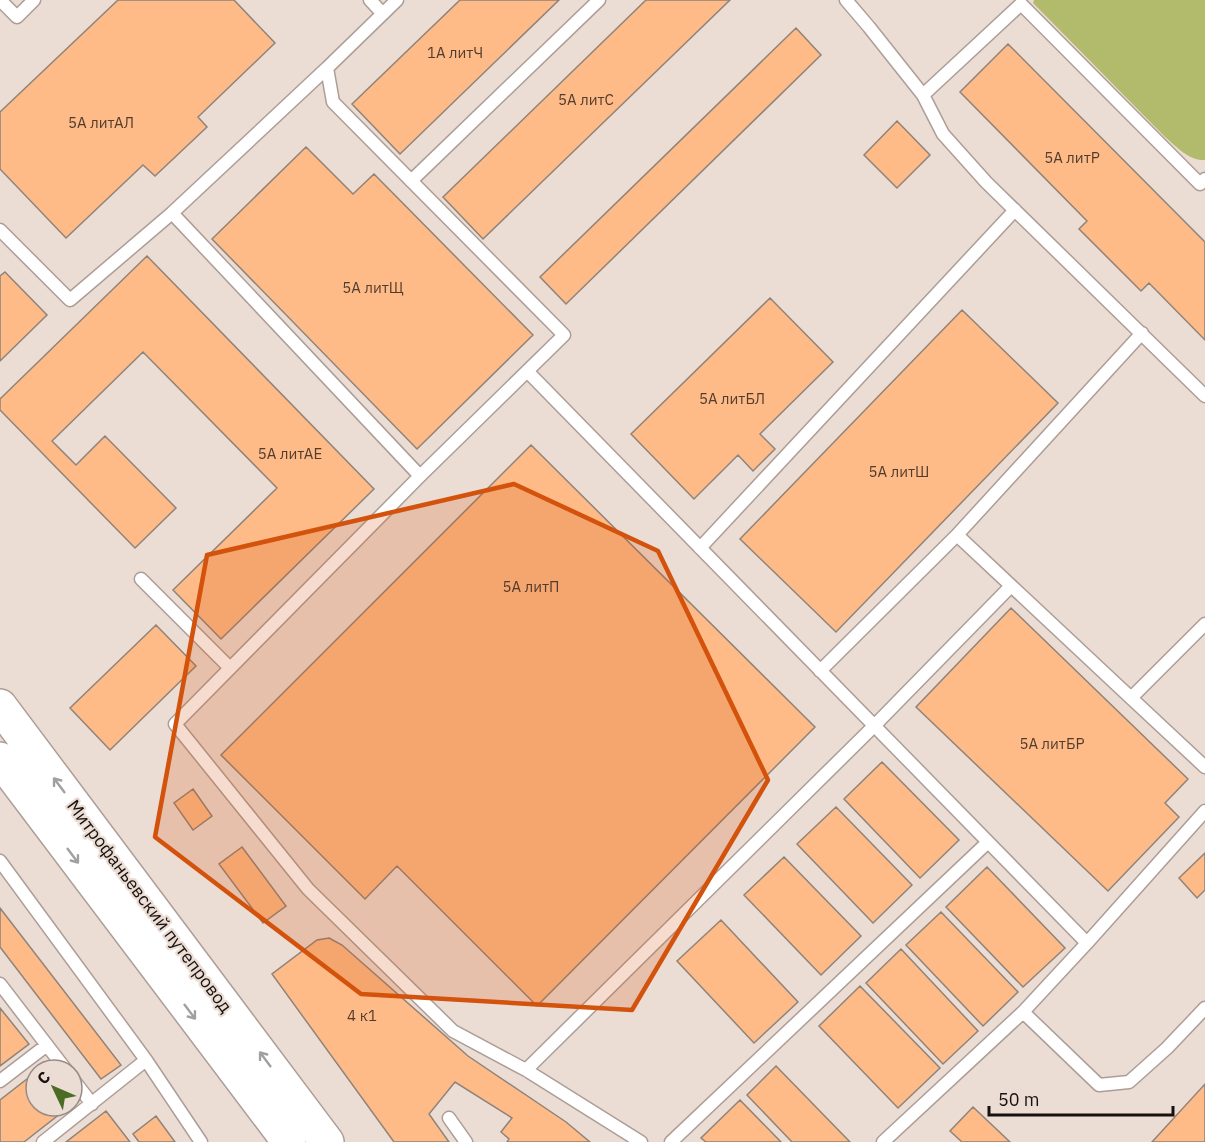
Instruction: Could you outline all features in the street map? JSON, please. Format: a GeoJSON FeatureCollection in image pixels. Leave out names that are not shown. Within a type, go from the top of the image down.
{"type":"FeatureCollection","features":[{"type":"Feature","properties":{"kind":"main road","name":"Митрофаньевский путепровод"},"geometry":{"type":"LineString","coordinates":[[0,706],[288,1124]]}},
{"type":"Feature","properties":{"kind":"main road","name":"Митрофаньевский путепровод"},"geometry":{"type":"LineString","coordinates":[[0,759],[288,1124]]}},
{"type":"Feature","properties":{"kind":"main road"},"geometry":{"type":"LineString","coordinates":[[288,1124],[327,1142]]}},
{"type":"Feature","properties":{"kind":"lane"},"geometry":{"type":"LineString","coordinates":[[0,0],[17,17],[34,0]]}},
{"type":"Feature","properties":{"kind":"lane"},"geometry":{"type":"LineString","coordinates":[[370,0],[382,14]]}},
{"type":"Feature","properties":{"kind":"lane"},"geometry":{"type":"LineString","coordinates":[[0,230],[70,300],[172,213],[397,0]]}},
{"type":"Feature","properties":{"kind":"lane"},"geometry":{"type":"LineString","coordinates":[[411,181],[599,0]]}},
{"type":"Feature","properties":{"kind":"lane"},"geometry":{"type":"LineString","coordinates":[[846,0],[923,95],[943,134],[986,182],[1205,396]]}},
{"type":"Feature","properties":{"kind":"lane"},"geometry":{"type":"LineString","coordinates":[[923,95],[1021,4],[1200,184],[1205,179]]}},
{"type":"Feature","properties":{"kind":"lane"},"geometry":{"type":"LineString","coordinates":[[327,68],[333,102],[564,335],[420,476],[175,724],[308,889],[453,1031],[526,1070],[641,1142]]}},
{"type":"Feature","properties":{"kind":"lane"},"geometry":{"type":"LineString","coordinates":[[700,548],[1015,210]]}},
{"type":"Feature","properties":{"kind":"lane"},"geometry":{"type":"LineString","coordinates":[[172,213],[420,476]]}},
{"type":"Feature","properties":{"kind":"lane"},"geometry":{"type":"LineString","coordinates":[[820,671],[957,535],[1142,333]]}},
{"type":"Feature","properties":{"kind":"lane"},"geometry":{"type":"LineString","coordinates":[[527,371],[1087,943]]}},
{"type":"Feature","properties":{"kind":"lane"},"geometry":{"type":"LineString","coordinates":[[957,535],[1205,767]]}},
{"type":"Feature","properties":{"kind":"lane"},"geometry":{"type":"LineString","coordinates":[[141,579],[230,668]]}},
{"type":"Feature","properties":{"kind":"lane"},"geometry":{"type":"LineString","coordinates":[[526,1070],[874,726],[1011,586]]}},
{"type":"Feature","properties":{"kind":"lane"},"geometry":{"type":"LineString","coordinates":[[1131,698],[1205,624]]}},
{"type":"Feature","properties":{"kind":"lane"},"geometry":{"type":"LineString","coordinates":[[882,1142],[1023,1012],[1205,811]]}},
{"type":"Feature","properties":{"kind":"lane"},"geometry":{"type":"LineString","coordinates":[[671,1142],[988,842]]}},
{"type":"Feature","properties":{"kind":"lane"},"geometry":{"type":"LineString","coordinates":[[0,861],[146,1060],[201,1142]]}},
{"type":"Feature","properties":{"kind":"lane"},"geometry":{"type":"LineString","coordinates":[[1,987],[57,1058]]}},
{"type":"Feature","properties":{"kind":"lane"},"geometry":{"type":"LineString","coordinates":[[1023,1012],[1099,1085],[1129,1082],[1167,1048],[1205,1008]]}},
{"type":"Feature","properties":{"kind":"lane"},"geometry":{"type":"LineString","coordinates":[[0,1081],[47,1045]]}},
{"type":"Feature","properties":{"kind":"lane"},"geometry":{"type":"LineString","coordinates":[[43,1142],[146,1060]]}},
{"type":"Feature","properties":{"kind":"lane"},"geometry":{"type":"LineString","coordinates":[[84,1094],[92,1104]]}},
{"type":"Feature","properties":{"kind":"lane"},"geometry":{"type":"LineString","coordinates":[[449,1118],[466,1142]]}},
{"type":"Feature","properties":{"kind":"highlighted area"},"geometry":{"type":"Polygon","coordinates":[[[514,484],[658,551],[768,780],[632,1010],[361,994],[155,837],[207,555],[514,484]]]}},
{"type":"Feature","properties":{"kind":"green space"},"geometry":{"type":"Polygon","coordinates":[[[1034,0],[1205,0],[1205,160],[1188,156],[1165,137],[1033,3],[1034,0]]]}},
{"type":"Feature","properties":{"kind":"building"},"geometry":{"type":"Polygon","coordinates":[[[118,0],[234,0],[275,43],[198,117],[207,127],[155,176],[143,165],[66,238],[0,169],[0,112],[118,0]]]}},
{"type":"Feature","properties":{"kind":"building"},"geometry":{"type":"Polygon","coordinates":[[[460,0],[559,0],[400,154],[352,104],[460,0]]]}},
{"type":"Feature","properties":{"kind":"building"},"geometry":{"type":"Polygon","coordinates":[[[646,0],[730,0],[483,239],[443,197],[646,0]]]}},
{"type":"Feature","properties":{"kind":"building"},"geometry":{"type":"Polygon","coordinates":[[[796,28],[821,55],[566,304],[540,277],[796,28]]]}},
{"type":"Feature","properties":{"kind":"building"},"geometry":{"type":"Polygon","coordinates":[[[1008,44],[1205,242],[1205,340],[1149,283],[1141,291],[1079,229],[1087,221],[960,92],[1008,44]]]}},
{"type":"Feature","properties":{"kind":"building"},"geometry":{"type":"Polygon","coordinates":[[[897,121],[930,155],[897,188],[864,155],[897,121]]]}},
{"type":"Feature","properties":{"kind":"building"},"geometry":{"type":"Polygon","coordinates":[[[306,147],[353,194],[374,174],[533,335],[417,449],[212,239],[306,147]]]}},
{"type":"Feature","properties":{"kind":"building"},"geometry":{"type":"Polygon","coordinates":[[[147,256],[374,489],[221,639],[173,590],[277,488],[143,352],[52,441],[76,465],[105,436],[176,508],[135,548],[0,410],[0,399],[147,256]]]}},
{"type":"Feature","properties":{"kind":"building"},"geometry":{"type":"Polygon","coordinates":[[[5,272],[47,315],[0,361],[0,276],[5,272]]]}},
{"type":"Feature","properties":{"kind":"building"},"geometry":{"type":"Polygon","coordinates":[[[770,298],[833,362],[760,434],[775,449],[753,471],[738,455],[694,499],[631,434],[770,298]]]}},
{"type":"Feature","properties":{"kind":"building"},"geometry":{"type":"Polygon","coordinates":[[[962,310],[1058,403],[836,632],[740,539],[962,310]]]}},
{"type":"Feature","properties":{"kind":"building"},"geometry":{"type":"Polygon","coordinates":[[[531,445],[815,727],[537,1006],[397,866],[365,899],[221,755],[531,445]]]}},
{"type":"Feature","properties":{"kind":"building"},"geometry":{"type":"Polygon","coordinates":[[[1011,608],[1188,779],[1165,803],[1179,817],[1108,891],[916,707],[1011,608]]]}},
{"type":"Feature","properties":{"kind":"building"},"geometry":{"type":"Polygon","coordinates":[[[156,625],[196,666],[110,750],[70,708],[156,625]]]}},
{"type":"Feature","properties":{"kind":"building"},"geometry":{"type":"Polygon","coordinates":[[[882,762],[959,840],[920,878],[844,799],[882,762]]]}},
{"type":"Feature","properties":{"kind":"building"},"geometry":{"type":"Polygon","coordinates":[[[193,789],[212,816],[193,830],[174,803],[193,789]]]}},
{"type":"Feature","properties":{"kind":"building"},"geometry":{"type":"Polygon","coordinates":[[[836,807],[912,885],[873,923],[797,844],[836,807]]]}},
{"type":"Feature","properties":{"kind":"building"},"geometry":{"type":"Polygon","coordinates":[[[242,847],[286,906],[263,923],[219,864],[242,847]]]}},
{"type":"Feature","properties":{"kind":"building"},"geometry":{"type":"Polygon","coordinates":[[[1205,853],[1205,890],[1197,898],[1179,878],[1205,853]]]}},
{"type":"Feature","properties":{"kind":"building"},"geometry":{"type":"Polygon","coordinates":[[[784,857],[861,936],[821,975],[744,895],[784,857]]]}},
{"type":"Feature","properties":{"kind":"building"},"geometry":{"type":"Polygon","coordinates":[[[987,867],[1065,948],[1023,987],[946,907],[987,867]]]}},
{"type":"Feature","properties":{"kind":"building"},"geometry":{"type":"Polygon","coordinates":[[[0,908],[121,1065],[101,1079],[0,947],[0,908]]]}},
{"type":"Feature","properties":{"kind":"building"},"geometry":{"type":"Polygon","coordinates":[[[941,912],[1018,992],[983,1026],[906,945],[941,912]]]}},
{"type":"Feature","properties":{"kind":"building"},"geometry":{"type":"Polygon","coordinates":[[[721,920],[798,1002],[754,1043],[677,961],[721,920]]]}},
{"type":"Feature","properties":{"kind":"building"},"geometry":{"type":"Polygon","coordinates":[[[329,938],[342,945],[468,1056],[566,1122],[590,1142],[507,1142],[509,1139],[501,1132],[512,1118],[455,1082],[429,1114],[449,1142],[394,1142],[272,974],[317,940],[329,938]]]}},
{"type":"Feature","properties":{"kind":"building"},"geometry":{"type":"Polygon","coordinates":[[[901,949],[978,1031],[943,1064],[866,983],[901,949]]]}},
{"type":"Feature","properties":{"kind":"building"},"geometry":{"type":"Polygon","coordinates":[[[860,986],[940,1068],[898,1108],[819,1026],[860,986]]]}},
{"type":"Feature","properties":{"kind":"building"},"geometry":{"type":"Polygon","coordinates":[[[0,1008],[29,1044],[0,1066],[0,1008]]]}},
{"type":"Feature","properties":{"kind":"building"},"geometry":{"type":"Polygon","coordinates":[[[776,1066],[850,1142],[792,1142],[747,1095],[776,1066]]]}},
{"type":"Feature","properties":{"kind":"building"},"geometry":{"type":"Polygon","coordinates":[[[24,1081],[24,1118],[55,1118],[24,1142],[0,1142],[0,1100],[24,1081]]]}},
{"type":"Feature","properties":{"kind":"building"},"geometry":{"type":"Polygon","coordinates":[[[1205,1084],[1205,1142],[1152,1142],[1205,1084]]]}},
{"type":"Feature","properties":{"kind":"building"},"geometry":{"type":"Polygon","coordinates":[[[740,1100],[781,1142],[706,1142],[701,1138],[740,1100]]]}},
{"type":"Feature","properties":{"kind":"building"},"geometry":{"type":"Polygon","coordinates":[[[973,1107],[1010,1142],[962,1142],[950,1131],[973,1107]]]}},
{"type":"Feature","properties":{"kind":"building"},"geometry":{"type":"Polygon","coordinates":[[[106,1111],[130,1142],[66,1142],[106,1111]]]}},
{"type":"Feature","properties":{"kind":"building"},"geometry":{"type":"Polygon","coordinates":[[[156,1116],[175,1142],[139,1142],[133,1134],[156,1116]]]}}]}
